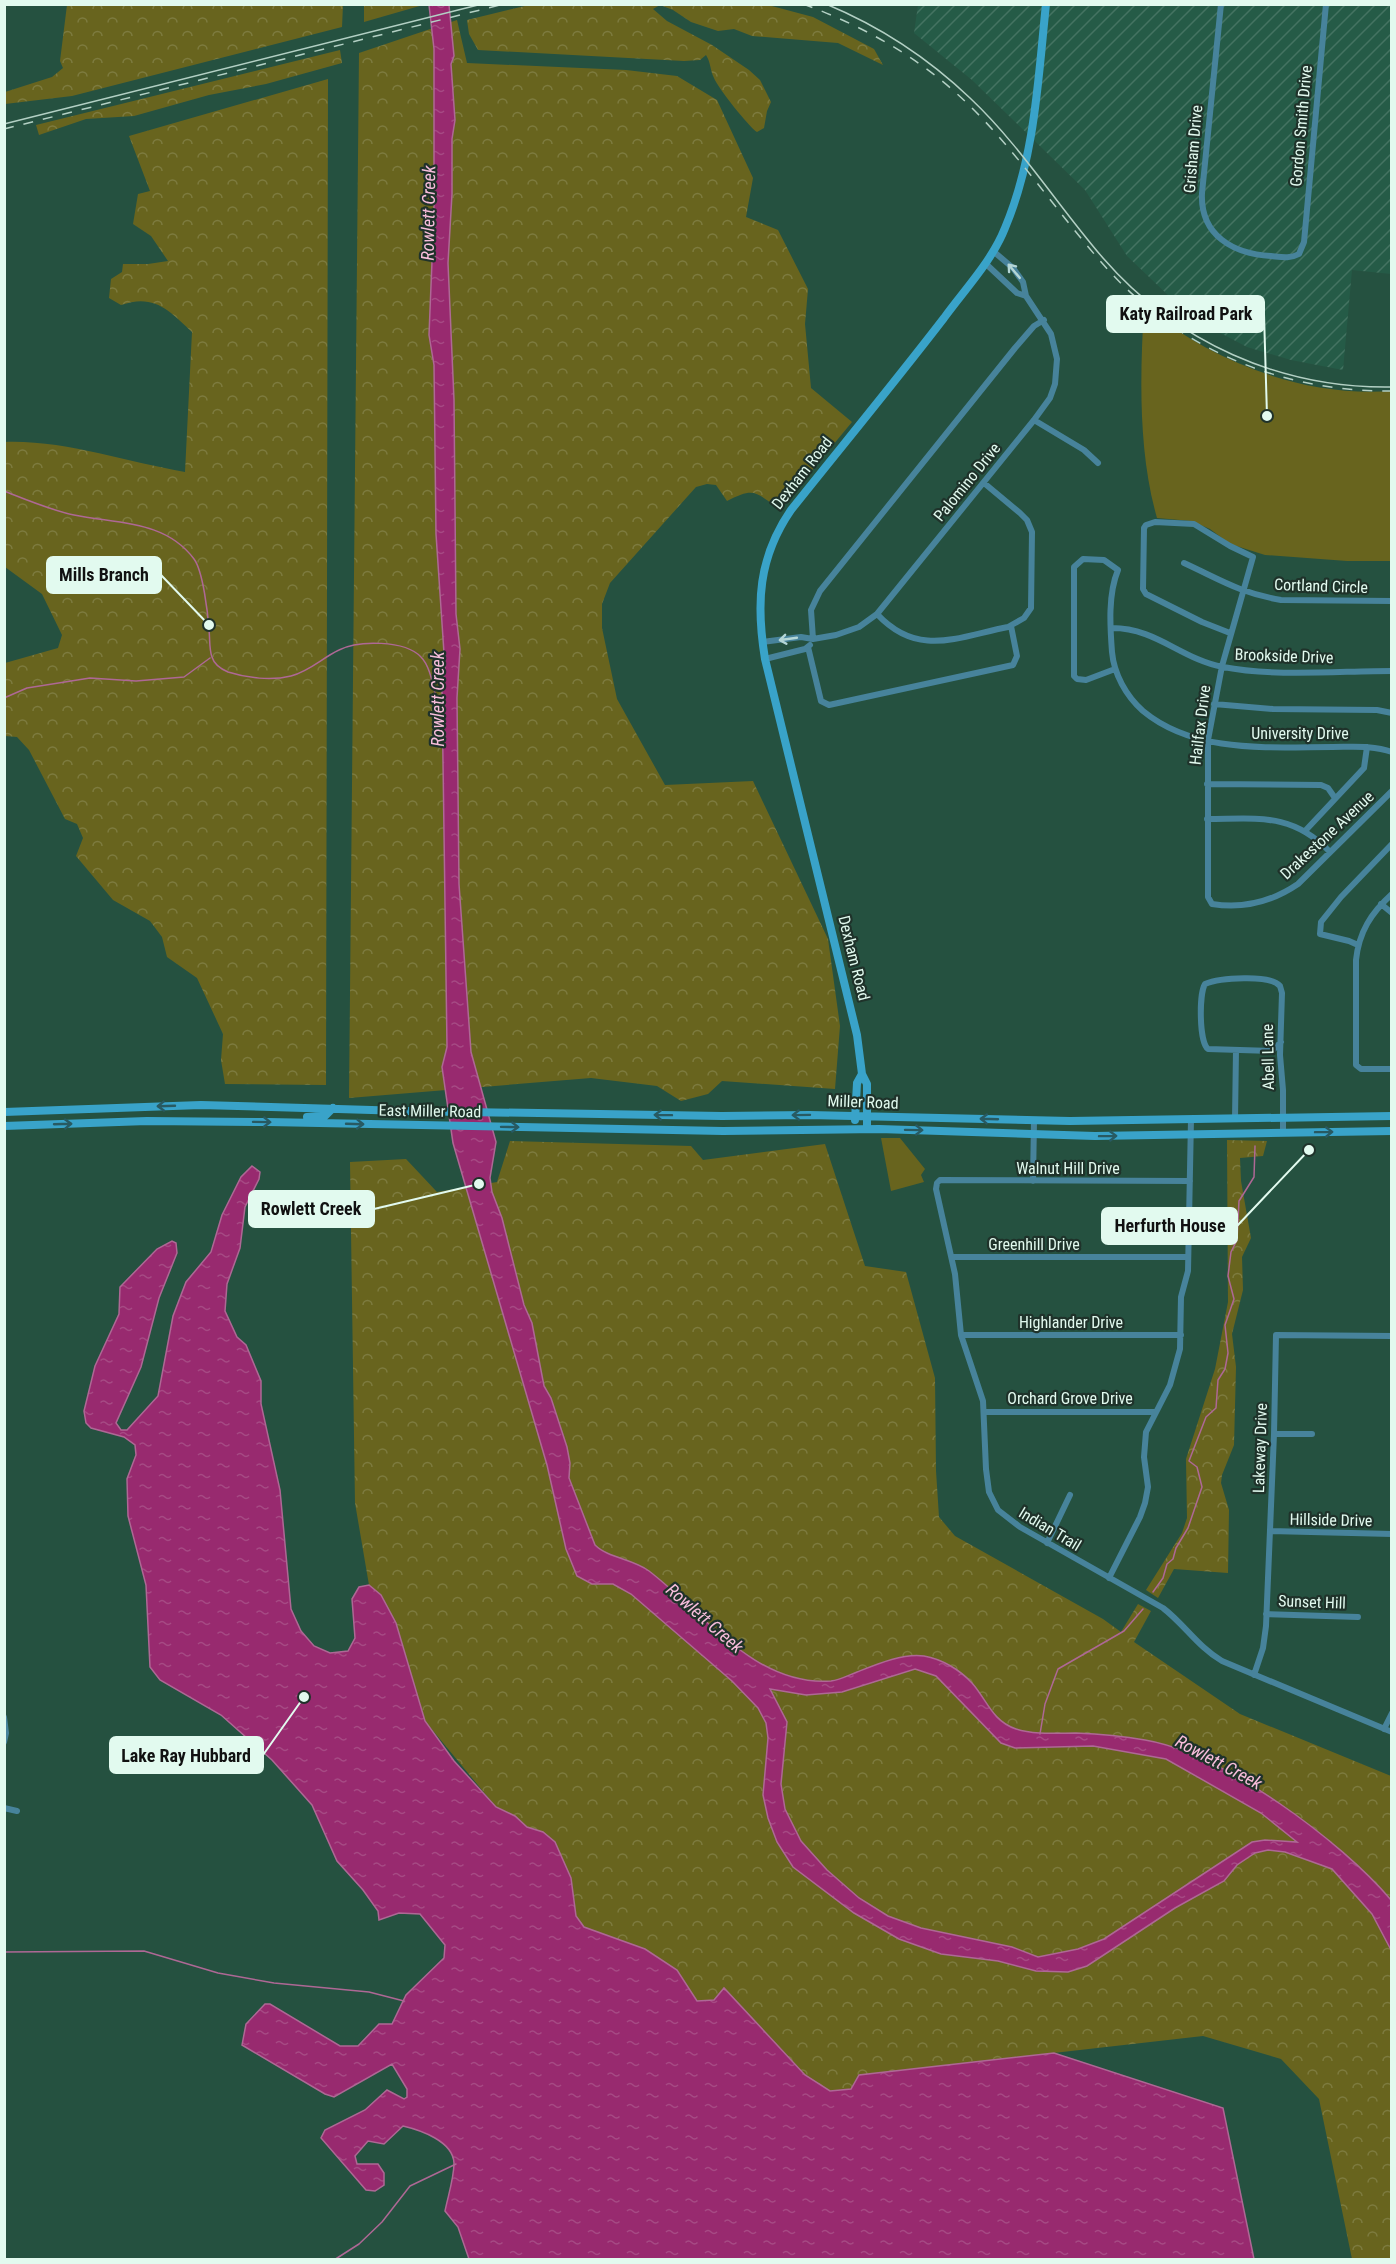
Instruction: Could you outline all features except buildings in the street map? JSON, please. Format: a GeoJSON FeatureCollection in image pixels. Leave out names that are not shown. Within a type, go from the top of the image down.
{"type":"FeatureCollection","features":[{"type":"Feature","properties":{"kind":"main road","name":"Dexham Road"},"geometry":{"type":"LineString","coordinates":[[867,1129],[867,1084],[862,1074],[857,1035],[765,659],[760,621],[761,582],[768,556],[783,521],[893,384],[985,263],[1008,221],[1033,128],[1046,4]]}},
{"type":"Feature","properties":{"kind":"main road","name":"Dexham Road"},"geometry":{"type":"LineString","coordinates":[[855,1129],[857,1083],[862,1074]]}},
{"type":"Feature","properties":{"kind":"main road"},"geometry":{"type":"LineString","coordinates":[[4,1112],[224,1106],[333,1108]]}},
{"type":"Feature","properties":{"kind":"main road"},"geometry":{"type":"LineString","coordinates":[[224,1106],[224,1121]]}},
{"type":"Feature","properties":{"kind":"main road","name":"Miller Road"},"geometry":{"type":"LineString","coordinates":[[333,1108],[722,1116],[809,1115],[1034,1121],[1392,1116]]}},
{"type":"Feature","properties":{"kind":"main road"},"geometry":{"type":"LineString","coordinates":[[286,1122],[296,1118],[325,1116],[333,1108]]}},
{"type":"Feature","properties":{"kind":"main road"},"geometry":{"type":"LineString","coordinates":[[1343,1118],[1344,1132]]}},
{"type":"Feature","properties":{"kind":"main road"},"geometry":{"type":"LineString","coordinates":[[1287,1119],[1287,1132]]}},
{"type":"Feature","properties":{"kind":"main road","name":"East Miller Road"},"geometry":{"type":"LineString","coordinates":[[4,1126],[224,1121],[723,1131],[855,1129]]}},
{"type":"Feature","properties":{"kind":"main road","name":"Miller Road"},"geometry":{"type":"LineString","coordinates":[[855,1129],[978,1131],[1034,1136],[1392,1131]]}},
{"type":"Feature","properties":{"kind":"street","name":"Grisham Drive"},"geometry":{"type":"LineString","coordinates":[[1221,4],[1202,193],[1203,213],[1221,239],[1241,252],[1259,256],[1291,257],[1302,250]]}},
{"type":"Feature","properties":{"kind":"street","name":"Gordon Smith Drive"},"geometry":{"type":"LineString","coordinates":[[1302,250],[1326,4]]}},
{"type":"Feature","properties":{"kind":"street","name":"Palomino Drive"},"geometry":{"type":"LineString","coordinates":[[762,642],[801,637],[813,639],[850,631],[868,622],[984,483],[1050,398],[1057,369],[1055,347],[1044,320],[1026,296],[1023,282],[1013,268],[993,250]]}},
{"type":"Feature","properties":{"kind":"street","name":"Palomino Drive"},"geometry":{"type":"LineString","coordinates":[[985,263],[1017,293],[1026,296]]}},
{"type":"Feature","properties":{"kind":"street"},"geometry":{"type":"LineString","coordinates":[[765,659],[808,647],[813,639],[811,610],[820,591],[1015,348],[1034,326],[1044,320]]}},
{"type":"Feature","properties":{"kind":"street"},"geometry":{"type":"LineString","coordinates":[[1034,420],[1078,447],[1098,463]]}},
{"type":"Feature","properties":{"kind":"street"},"geometry":{"type":"LineString","coordinates":[[877,614],[895,630],[906,636],[931,642],[1011,626],[1024,618],[1031,608],[1032,532],[1027,520],[984,483]]}},
{"type":"Feature","properties":{"kind":"street","name":"Hailfax Drive"},"geometry":{"type":"LineString","coordinates":[[1209,901],[1208,740],[1221,666],[1253,557],[1194,524],[1155,522],[1146,525],[1144,528],[1143,588],[1146,594],[1202,622],[1230,633]]}},
{"type":"Feature","properties":{"kind":"street"},"geometry":{"type":"LineString","coordinates":[[1083,559],[1104,560],[1118,570],[1112,587],[1112,628],[1111,643],[1115,669],[1086,680],[1077,679],[1074,676],[1074,567],[1083,559]]}},
{"type":"Feature","properties":{"kind":"street","name":"Cortland Circle"},"geometry":{"type":"LineString","coordinates":[[1184,563],[1242,591],[1281,600],[1392,601]]}},
{"type":"Feature","properties":{"kind":"street"},"geometry":{"type":"LineString","coordinates":[[808,647],[821,701],[829,705],[1013,665],[1017,656],[1011,626]]}},
{"type":"Feature","properties":{"kind":"street","name":"Brookside Drive"},"geometry":{"type":"LineString","coordinates":[[1112,628],[1137,630],[1190,657],[1221,666],[1260,671],[1392,671]]}},
{"type":"Feature","properties":{"kind":"street","name":"University Drive"},"geometry":{"type":"LineString","coordinates":[[1115,669],[1129,696],[1149,716],[1176,730],[1208,740],[1257,747],[1367,747],[1392,752]]}},
{"type":"Feature","properties":{"kind":"street"},"geometry":{"type":"LineString","coordinates":[[1214,704],[1273,709],[1377,710],[1392,713]]}},
{"type":"Feature","properties":{"kind":"street"},"geometry":{"type":"LineString","coordinates":[[1305,831],[1364,768],[1367,747]]}},
{"type":"Feature","properties":{"kind":"street"},"geometry":{"type":"LineString","coordinates":[[1207,784],[1322,785],[1328,788],[1335,798]]}},
{"type":"Feature","properties":{"kind":"street","name":"Drakestone Avenue"},"geometry":{"type":"LineString","coordinates":[[1209,901],[1217,905],[1233,905],[1272,899],[1298,884],[1392,791]]}},
{"type":"Feature","properties":{"kind":"street"},"geometry":{"type":"LineString","coordinates":[[1207,819],[1265,819],[1285,822],[1314,836],[1330,852]]}},
{"type":"Feature","properties":{"kind":"street"},"geometry":{"type":"LineString","coordinates":[[1358,945],[1348,940],[1320,934],[1321,922],[1392,844]]}},
{"type":"Feature","properties":{"kind":"street"},"geometry":{"type":"LineString","coordinates":[[1392,894],[1366,924],[1358,945],[1356,1065],[1361,1069],[1392,1069]]}},
{"type":"Feature","properties":{"kind":"street"},"geometry":{"type":"LineString","coordinates":[[1381,904],[1392,913]]}},
{"type":"Feature","properties":{"kind":"street","name":"Abell Lane"},"geometry":{"type":"LineString","coordinates":[[1236,1050],[1213,1050],[1204,1047],[1202,993],[1205,984],[1214,980],[1270,979],[1277,982],[1282,993],[1281,1042],[1287,1119]]}},
{"type":"Feature","properties":{"kind":"street"},"geometry":{"type":"LineString","coordinates":[[1235,1119],[1236,1050],[1272,1051],[1281,1042]]}},
{"type":"Feature","properties":{"kind":"street"},"geometry":{"type":"LineString","coordinates":[[1109,1578],[1145,1503],[1148,1487],[1144,1442],[1146,1432],[1170,1386],[1180,1349],[1181,1296],[1188,1271],[1191,1119]]}},
{"type":"Feature","properties":{"kind":"street"},"geometry":{"type":"LineString","coordinates":[[1033,1181],[1034,1121]]}},
{"type":"Feature","properties":{"kind":"street","name":"Walnut Hill Drive"},"geometry":{"type":"LineString","coordinates":[[946,1180],[1190,1181]]}},
{"type":"Feature","properties":{"kind":"street","name":"Indian Trail"},"geometry":{"type":"LineString","coordinates":[[946,1180],[937,1183],[936,1189],[957,1286],[960,1335],[981,1390],[986,1469],[993,1501],[1006,1518],[1163,1608],[1208,1653],[1254,1676],[1392,1732]]}},
{"type":"Feature","properties":{"kind":"street","name":"Greenhill Drive"},"geometry":{"type":"LineString","coordinates":[[952,1257],[1188,1257]]}},
{"type":"Feature","properties":{"kind":"street","name":"Highlander Drive"},"geometry":{"type":"LineString","coordinates":[[960,1335],[1181,1335]]}},
{"type":"Feature","properties":{"kind":"street","name":"Lakeway Drive"},"geometry":{"type":"LineString","coordinates":[[1254,1676],[1263,1648],[1266,1614],[1276,1335],[1392,1336]]}},
{"type":"Feature","properties":{"kind":"street","name":"Orchard Grove Drive"},"geometry":{"type":"LineString","coordinates":[[984,1412],[1156,1412]]}},
{"type":"Feature","properties":{"kind":"street"},"geometry":{"type":"LineString","coordinates":[[1274,1434],[1312,1434]]}},
{"type":"Feature","properties":{"kind":"street"},"geometry":{"type":"LineString","coordinates":[[1047,1543],[1070,1495]]}},
{"type":"Feature","properties":{"kind":"street","name":"Hillside Drive"},"geometry":{"type":"LineString","coordinates":[[1270,1532],[1392,1534]]}},
{"type":"Feature","properties":{"kind":"street","name":"Sunset Hill"},"geometry":{"type":"LineString","coordinates":[[1266,1614],[1358,1617]]}},
{"type":"Feature","properties":{"kind":"street"},"geometry":{"type":"LineString","coordinates":[[1384,1729],[1392,1713]]}},
{"type":"Feature","properties":{"kind":"street"},"geometry":{"type":"LineString","coordinates":[[4,1742],[5,1719]]}},
{"type":"Feature","properties":{"kind":"street"},"geometry":{"type":"LineString","coordinates":[[4,1808],[17,1811]]}},
{"type":"Feature","properties":{"kind":"shaded area"},"geometry":{"type":"Polygon","coordinates":[[[918,5],[1391,5],[1391,274],[1352,270],[1343,370],[1291,360],[1247,347],[1192,318],[1127,256],[1085,190],[972,80],[914,33],[918,5]]]}},
{"type":"Feature","properties":{"kind":"green space"},"geometry":{"type":"Polygon","coordinates":[[[343,4],[342,27],[72,96],[5,104],[5,92],[52,77],[63,68],[60,61],[67,5],[343,4]]]}},
{"type":"Feature","properties":{"kind":"green space"},"geometry":{"type":"Polygon","coordinates":[[[364,4],[423,4],[423,5],[364,22],[364,4]]]}},
{"type":"Feature","properties":{"kind":"green space"},"geometry":{"type":"Polygon","coordinates":[[[529,5],[660,5],[653,9],[667,21],[712,45],[760,80],[771,102],[764,128],[757,132],[734,107],[717,83],[706,55],[700,60],[684,61],[478,50],[469,34],[467,20],[529,5]]]}},
{"type":"Feature","properties":{"kind":"green space"},"geometry":{"type":"Polygon","coordinates":[[[660,5],[768,5],[813,17],[874,49],[883,65],[838,43],[752,36],[734,29],[718,31],[691,22],[673,10],[660,5]]]}},
{"type":"Feature","properties":{"kind":"green space"},"geometry":{"type":"Polygon","coordinates":[[[457,20],[467,63],[626,70],[677,76],[717,100],[753,178],[746,217],[778,230],[808,289],[805,324],[811,388],[852,422],[780,509],[755,493],[737,496],[727,501],[716,485],[707,484],[696,487],[610,583],[602,604],[602,628],[617,699],[665,785],[753,781],[828,939],[840,1026],[835,1089],[722,1081],[708,1094],[681,1101],[657,1086],[591,1078],[349,1098],[359,53],[457,20]]]}},
{"type":"Feature","properties":{"kind":"green space"},"geometry":{"type":"Polygon","coordinates":[[[340,50],[342,63],[266,84],[209,95],[134,116],[86,119],[39,135],[36,125],[340,50]]]}},
{"type":"Feature","properties":{"kind":"green space"},"geometry":{"type":"Polygon","coordinates":[[[328,79],[326,1085],[225,1084],[221,1060],[223,1034],[197,978],[167,957],[162,937],[150,921],[113,900],[76,856],[83,838],[77,824],[65,819],[29,750],[17,737],[5,736],[5,663],[58,648],[62,635],[42,594],[5,567],[5,442],[50,444],[185,472],[192,332],[161,306],[143,301],[121,305],[109,298],[111,279],[122,272],[123,264],[168,261],[151,236],[133,224],[138,194],[150,191],[129,136],[328,79]]]}},
{"type":"Feature","properties":{"kind":"green space"},"geometry":{"type":"Polygon","coordinates":[[[1144,307],[1171,327],[1200,344],[1260,372],[1292,382],[1324,388],[1391,391],[1391,561],[1347,561],[1265,555],[1230,544],[1210,529],[1191,521],[1157,518],[1143,440],[1141,386],[1144,307]]]}},
{"type":"Feature","properties":{"kind":"green space"},"geometry":{"type":"Polygon","coordinates":[[[881,1138],[900,1138],[925,1169],[921,1175],[924,1182],[891,1191],[881,1138]]]}},
{"type":"Feature","properties":{"kind":"green space"},"geometry":{"type":"Polygon","coordinates":[[[1227,1140],[1267,1141],[1263,1156],[1240,1158],[1241,1181],[1251,1238],[1242,1257],[1243,1290],[1232,1334],[1236,1367],[1234,1445],[1221,1483],[1229,1510],[1228,1573],[1174,1569],[1158,1598],[1146,1590],[1182,1533],[1187,1518],[1186,1459],[1215,1369],[1228,1302],[1227,1140]]]}},
{"type":"Feature","properties":{"kind":"green space"},"geometry":{"type":"Polygon","coordinates":[[[510,1141],[691,1146],[703,1160],[825,1144],[865,1266],[906,1272],[935,1378],[939,1517],[955,1536],[1103,1619],[1121,1632],[1138,1604],[1151,1611],[1134,1642],[1240,1714],[1391,1776],[1391,2259],[1352,2259],[1319,2099],[1281,2059],[1203,2036],[859,2075],[851,2089],[830,2091],[805,2075],[724,1988],[714,2000],[697,2001],[677,1970],[645,1949],[584,1927],[576,1916],[571,1878],[543,1832],[527,1827],[515,1816],[496,1807],[425,1721],[396,1623],[381,1595],[369,1585],[355,1503],[350,1162],[406,1159],[437,1192],[497,1182],[510,1141]]]}},
{"type":"Feature","properties":{"kind":"water"},"geometry":{"type":"Polygon","coordinates":[[[429,5],[449,5],[454,56],[451,64],[455,120],[452,139],[448,263],[454,400],[456,614],[460,649],[457,698],[459,884],[471,1052],[496,1142],[490,1178],[492,1192],[502,1218],[524,1305],[532,1323],[544,1386],[551,1398],[567,1447],[570,1463],[569,1478],[595,1545],[607,1553],[649,1571],[732,1644],[754,1660],[778,1672],[804,1680],[831,1681],[890,1660],[916,1655],[931,1657],[944,1662],[962,1674],[972,1683],[995,1715],[1016,1729],[1038,1733],[1094,1734],[1145,1740],[1176,1748],[1209,1762],[1244,1781],[1312,1827],[1369,1877],[1391,1900],[1391,1950],[1372,1914],[1332,1869],[1285,1852],[1268,1850],[1255,1853],[1237,1865],[1224,1881],[1175,1908],[1087,1966],[1068,1972],[1036,1971],[998,1961],[941,1954],[899,1939],[854,1913],[793,1867],[777,1842],[763,1795],[768,1738],[766,1723],[758,1708],[732,1681],[631,1594],[613,1584],[592,1584],[577,1576],[566,1549],[547,1465],[453,1143],[442,1067],[447,1047],[442,690],[445,668],[436,534],[434,365],[429,335],[434,212],[434,49],[429,5]],[[915,1669],[842,1692],[806,1695],[770,1689],[787,1722],[781,1784],[785,1809],[801,1841],[827,1870],[859,1898],[888,1916],[921,1928],[1012,1947],[1038,1957],[1078,1949],[1104,1939],[1252,1842],[1265,1840],[1297,1842],[1261,1813],[1166,1759],[1093,1746],[1015,1748],[1001,1743],[936,1676],[915,1669]]]}},
{"type":"Feature","properties":{"kind":"water"},"geometry":{"type":"Polygon","coordinates":[[[252,1166],[260,1172],[259,1179],[245,1207],[240,1248],[227,1284],[225,1311],[237,1337],[246,1345],[261,1381],[261,1404],[280,1490],[291,1609],[301,1631],[314,1646],[330,1653],[348,1651],[355,1638],[352,1599],[359,1587],[369,1585],[381,1595],[396,1623],[425,1721],[454,1761],[496,1807],[515,1816],[527,1827],[543,1832],[555,1842],[571,1878],[576,1916],[584,1927],[645,1949],[677,1970],[697,2001],[714,2000],[724,1988],[805,2075],[830,2091],[851,2089],[859,2075],[1054,2053],[1223,2108],[1254,2259],[469,2259],[458,2227],[445,2211],[453,2175],[452,2155],[448,2148],[434,2138],[403,2126],[384,2144],[368,2141],[355,2156],[357,2164],[378,2164],[384,2173],[384,2185],[375,2191],[366,2190],[321,2138],[325,2130],[365,2110],[387,2090],[404,2099],[407,2097],[407,2089],[392,2064],[334,2097],[325,2094],[242,2045],[246,2024],[265,2004],[270,2004],[340,2046],[358,2046],[379,2024],[392,2024],[406,1995],[444,1958],[445,1945],[420,1914],[399,1913],[379,1920],[378,1911],[337,1861],[312,1805],[272,1760],[221,1715],[160,1680],[150,1667],[146,1585],[128,1516],[127,1479],[136,1455],[135,1445],[124,1437],[91,1428],[86,1423],[84,1411],[95,1366],[119,1314],[120,1287],[157,1249],[172,1241],[176,1243],[177,1253],[159,1298],[141,1367],[116,1423],[121,1430],[127,1430],[158,1396],[173,1316],[186,1282],[211,1252],[222,1215],[241,1177],[252,1166]]]}},
{"type":"Feature","properties":{"kind":"waterway"},"geometry":{"type":"LineString","coordinates":[[4,491],[65,513],[155,530],[182,546],[194,559],[200,573],[212,657],[216,664],[225,671],[267,679],[283,678],[304,671],[333,653],[358,644],[381,643],[404,647],[421,657],[429,670],[444,721]]}},
{"type":"Feature","properties":{"kind":"waterway"},"geometry":{"type":"LineString","coordinates":[[4,698],[27,688],[90,678],[136,681],[184,677],[210,658]]}},
{"type":"Feature","properties":{"kind":"waterway"},"geometry":{"type":"LineString","coordinates":[[1153,1592],[1163,1578],[1167,1564],[1173,1559],[1176,1548],[1188,1528],[1202,1487],[1197,1467],[1189,1461],[1206,1417],[1216,1408],[1218,1380],[1225,1369],[1228,1353],[1225,1325],[1234,1299],[1228,1276],[1231,1252],[1237,1240],[1239,1201],[1254,1177],[1255,1146]]}},
{"type":"Feature","properties":{"kind":"waterway"},"geometry":{"type":"LineString","coordinates":[[1040,1734],[1045,1704],[1058,1669],[1124,1631],[1143,1609]]}},
{"type":"Feature","properties":{"kind":"waterway"},"geometry":{"type":"LineString","coordinates":[[4,1952],[144,1951],[218,1973],[274,1983],[369,1992],[404,2001]]}},
{"type":"Feature","properties":{"kind":"waterway"},"geometry":{"type":"LineString","coordinates":[[334,2260],[359,2244],[382,2222],[410,2186],[456,2164]]}},
{"type":"Feature","properties":{"kind":"tram line"},"geometry":{"type":"LineString","coordinates":[[4,124],[482,4]]}},
{"type":"Feature","properties":{"kind":"tram line"},"geometry":{"type":"LineString","coordinates":[[826,4],[865,22],[902,44],[954,83],[1006,136],[1103,258],[1132,288],[1163,314],[1233,355],[1271,369],[1310,380],[1392,387]]}},
{"type":"Feature","properties":{"kind":"railway"},"geometry":{"type":"LineString","coordinates":[[4,129],[504,4]]}},
{"type":"Feature","properties":{"kind":"railway"},"geometry":{"type":"LineString","coordinates":[[803,4],[870,33],[912,59],[951,88],[1007,146],[1112,274],[1172,325],[1204,346],[1276,375],[1313,384],[1392,391]]}},
{"type":"Feature","properties":{"kind":"place","name":"Katy Railroad Park"},"geometry":{"type":"Point","coordinates":[1267,416]}},
{"type":"Feature","properties":{"kind":"place","name":"Mills Branch"},"geometry":{"type":"Point","coordinates":[209,625]}},
{"type":"Feature","properties":{"kind":"place","name":"Herfurth House"},"geometry":{"type":"Point","coordinates":[1309,1150]}},
{"type":"Feature","properties":{"kind":"place","name":"Rowlett Creek"},"geometry":{"type":"Point","coordinates":[479,1184]}},
{"type":"Feature","properties":{"kind":"place","name":"Lake Ray Hubbard"},"geometry":{"type":"Point","coordinates":[304,1697]}}]}
